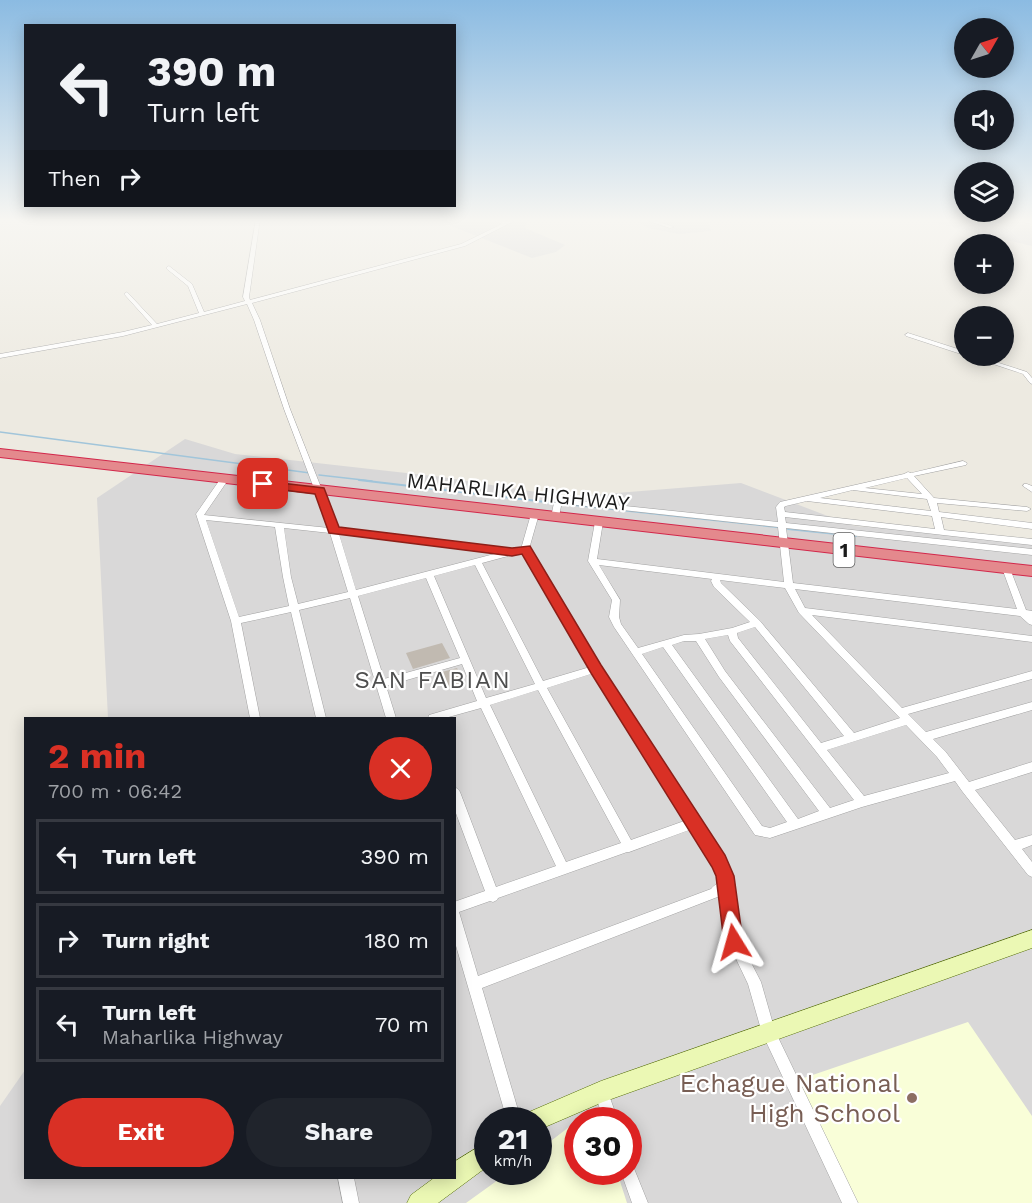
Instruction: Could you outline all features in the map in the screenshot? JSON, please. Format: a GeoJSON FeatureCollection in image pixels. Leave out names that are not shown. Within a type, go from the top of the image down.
{"type":"FeatureCollection","features":[{"type":"Feature","properties":{"kind":"highway","name":"MAHARLIKA HIGHWAY"},"geometry":{"type":"LineString","coordinates":[[0,453],[1032,572]]}},
{"type":"Feature","properties":{"kind":"main road"},"geometry":{"type":"LineString","coordinates":[[552,1112],[601,1092],[1032,939]]}},
{"type":"Feature","properties":{"kind":"main road"},"geometry":{"type":"LineString","coordinates":[[456,1175],[474,1162]]}},
{"type":"Feature","properties":{"kind":"main road"},"geometry":{"type":"LineString","coordinates":[[419,1203],[450,1179]]}},
{"type":"Feature","properties":{"kind":"street"},"geometry":{"type":"LineString","coordinates":[[178,275],[190,285],[202,314]]}},
{"type":"Feature","properties":{"kind":"street"},"geometry":{"type":"LineString","coordinates":[[251,275],[246,297],[250,302],[286,409],[334,531],[391,717]]}},
{"type":"Feature","properties":{"kind":"street"},"geometry":{"type":"LineString","coordinates":[[0,356],[156,326],[351,275]]}},
{"type":"Feature","properties":{"kind":"street"},"geometry":{"type":"LineString","coordinates":[[127,294],[156,326]]}},
{"type":"Feature","properties":{"kind":"street"},"geometry":{"type":"LineString","coordinates":[[908,335],[954,350]]}},
{"type":"Feature","properties":{"kind":"street"},"geometry":{"type":"LineString","coordinates":[[1003,366],[1024,373],[1032,382]]}},
{"type":"Feature","properties":{"kind":"street"},"geometry":{"type":"LineString","coordinates":[[963,463],[801,498],[783,504],[780,507],[786,543],[789,587],[802,611],[924,736],[1032,871]]}},
{"type":"Feature","properties":{"kind":"street"},"geometry":{"type":"LineString","coordinates":[[908,474],[931,498],[940,531]]}},
{"type":"Feature","properties":{"kind":"street"},"geometry":{"type":"LineString","coordinates":[[224,480],[202,509],[202,517],[236,621],[255,717]]}},
{"type":"Feature","properties":{"kind":"street"},"geometry":{"type":"LineString","coordinates":[[848,488],[1029,512]]}},
{"type":"Feature","properties":{"kind":"street"},"geometry":{"type":"LineString","coordinates":[[801,498],[1032,526]]}},
{"type":"Feature","properties":{"kind":"street"},"geometry":{"type":"LineString","coordinates":[[1018,501],[1029,512]]}},
{"type":"Feature","properties":{"kind":"street"},"geometry":{"type":"LineString","coordinates":[[555,517],[557,505],[568,502],[1032,552]]}},
{"type":"Feature","properties":{"kind":"street"},"geometry":{"type":"LineString","coordinates":[[534,514],[525,549],[596,669],[719,861],[725,876],[724,884],[734,942],[754,982],[769,1033],[850,1203]]}},
{"type":"Feature","properties":{"kind":"street"},"geometry":{"type":"LineString","coordinates":[[781,514],[1032,542]]}},
{"type":"Feature","properties":{"kind":"street"},"geometry":{"type":"LineString","coordinates":[[202,517],[512,552]]}},
{"type":"Feature","properties":{"kind":"street"},"geometry":{"type":"LineString","coordinates":[[599,522],[592,561],[596,572],[615,597],[617,605],[614,617],[635,652],[756,829],[770,833],[862,802],[956,776]]}},
{"type":"Feature","properties":{"kind":"street"},"geometry":{"type":"LineString","coordinates":[[279,524],[282,553],[321,717]]}},
{"type":"Feature","properties":{"kind":"street"},"geometry":{"type":"LineString","coordinates":[[236,621],[353,594],[525,549]]}},
{"type":"Feature","properties":{"kind":"street"},"geometry":{"type":"LineString","coordinates":[[477,561],[628,847]]}},
{"type":"Feature","properties":{"kind":"street"},"geometry":{"type":"LineString","coordinates":[[592,561],[789,587],[1027,614]]}},
{"type":"Feature","properties":{"kind":"street"},"geometry":{"type":"LineString","coordinates":[[1006,568],[1032,622]]}},
{"type":"Feature","properties":{"kind":"street"},"geometry":{"type":"LineString","coordinates":[[429,574],[483,702],[564,870]]}},
{"type":"Feature","properties":{"kind":"street"},"geometry":{"type":"LineString","coordinates":[[718,577],[715,581],[717,585],[757,623],[852,738]]}},
{"type":"Feature","properties":{"kind":"street"},"geometry":{"type":"LineString","coordinates":[[802,611],[1032,639]]}},
{"type":"Feature","properties":{"kind":"street"},"geometry":{"type":"LineString","coordinates":[[635,652],[684,638],[732,631],[757,623]]}},
{"type":"Feature","properties":{"kind":"street"},"geometry":{"type":"LineString","coordinates":[[732,631],[733,639],[862,802]]}},
{"type":"Feature","properties":{"kind":"street"},"geometry":{"type":"LineString","coordinates":[[699,637],[722,674],[827,813]]}},
{"type":"Feature","properties":{"kind":"street"},"geometry":{"type":"LineString","coordinates":[[666,644],[795,824]]}},
{"type":"Feature","properties":{"kind":"street"},"geometry":{"type":"LineString","coordinates":[[380,684],[465,660]]}},
{"type":"Feature","properties":{"kind":"street"},"geometry":{"type":"LineString","coordinates":[[436,717],[596,669]]}},
{"type":"Feature","properties":{"kind":"street"},"geometry":{"type":"LineString","coordinates":[[819,748],[852,738],[904,716],[1032,675]]}},
{"type":"Feature","properties":{"kind":"street"},"geometry":{"type":"LineString","coordinates":[[924,736],[1032,706]]}},
{"type":"Feature","properties":{"kind":"street"},"geometry":{"type":"LineString","coordinates":[[966,788],[1032,767]]}},
{"type":"Feature","properties":{"kind":"street"},"geometry":{"type":"LineString","coordinates":[[456,797],[493,896]]}},
{"type":"Feature","properties":{"kind":"street"},"geometry":{"type":"LineString","coordinates":[[456,907],[693,823]]}},
{"type":"Feature","properties":{"kind":"street"},"geometry":{"type":"LineString","coordinates":[[1013,846],[1032,840]]}},
{"type":"Feature","properties":{"kind":"street"},"geometry":{"type":"LineString","coordinates":[[476,984],[715,893],[724,884]]}},
{"type":"Feature","properties":{"kind":"street"},"geometry":{"type":"LineString","coordinates":[[456,922],[510,1107]]}},
{"type":"Feature","properties":{"kind":"street"},"geometry":{"type":"LineString","coordinates":[[601,1092],[606,1107]]}},
{"type":"Feature","properties":{"kind":"street"},"geometry":{"type":"LineString","coordinates":[[346,1179],[351,1203]]}},
{"type":"Feature","properties":{"kind":"street"},"geometry":{"type":"LineString","coordinates":[[633,1185],[640,1203]]}},
{"type":"Feature","properties":{"kind":"shaded area"},"geometry":{"type":"Polygon","coordinates":[[[185,439],[235,454],[442,477],[567,497],[741,483],[854,526],[1032,539],[1032,1203],[0,1203],[0,1106],[24,1071],[24,1179],[456,1179],[456,717],[108,717],[97,498],[185,439]]]}},
{"type":"Feature","properties":{"kind":"shaded area","name":"Echague National High School"},"geometry":{"type":"Polygon","coordinates":[[[968,1022],[1032,1116],[1032,1203],[856,1203],[795,1081],[968,1022]]]}},
{"type":"Feature","properties":{"kind":"shaded area"},"geometry":{"type":"Polygon","coordinates":[[[564,1131],[564,1185],[621,1185],[627,1203],[466,1203],[491,1185],[552,1185],[552,1140],[564,1131]]]}},
{"type":"Feature","properties":{"kind":"building"},"geometry":{"type":"Polygon","coordinates":[[[442,643],[450,658],[413,669],[406,653],[442,643]]]}},
{"type":"Feature","properties":{"kind":"building"},"geometry":{"type":"Polygon","coordinates":[[[457,668],[465,683],[450,688],[442,672],[457,668]]]}},
{"type":"Feature","properties":{"kind":"waterway"},"geometry":{"type":"LineString","coordinates":[[0,432],[310,473]]}},
{"type":"Feature","properties":{"kind":"waterway"},"geometry":{"type":"LineString","coordinates":[[319,475],[372,481]]}},
{"type":"Feature","properties":{"kind":"waterway"},"geometry":{"type":"LineString","coordinates":[[359,480],[554,503]]}},
{"type":"Feature","properties":{"kind":"waterway"},"geometry":{"type":"LineString","coordinates":[[565,504],[777,527]]}},
{"type":"Feature","properties":{"kind":"waterway"},"geometry":{"type":"LineString","coordinates":[[788,529],[856,536]]}},
{"type":"Feature","properties":{"kind":"place","name":"Echague National High School"},"geometry":{"type":"Point","coordinates":[912,1098]}},
{"type":"Feature","properties":{"kind":"district","name":"SAN FABIAN"},"geometry":{"type":"Point","coordinates":[433,680]}},
{"type":"Feature","properties":{"kind":"route"},"geometry":{"type":"LineString","coordinates":[[263,484],[320,491],[334,531],[512,552],[525,549],[596,669],[719,861],[725,876],[724,884],[729,898],[734,942]]}}]}
